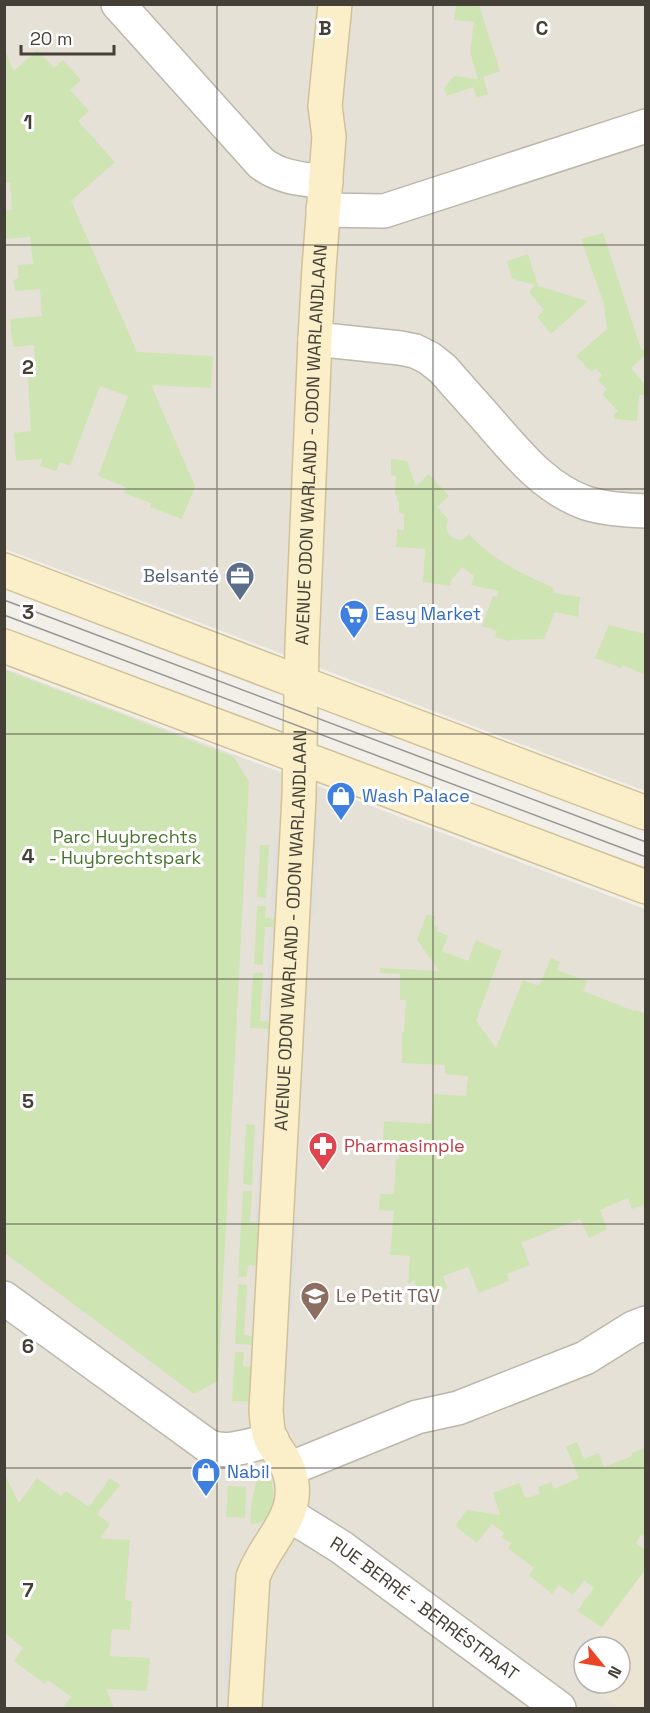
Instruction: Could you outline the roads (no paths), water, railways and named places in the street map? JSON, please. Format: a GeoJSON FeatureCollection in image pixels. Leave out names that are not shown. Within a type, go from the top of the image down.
{"type":"FeatureCollection","features":[{"type":"Feature","properties":{"kind":"street"},"geometry":{"type":"LineString","coordinates":[[118,4],[268,169],[324,196],[384,211],[645,126]]}},
{"type":"Feature","properties":{"kind":"street","name":"AVENUE ODON WARLAND - ODON WARLANDLAAN"},"geometry":{"type":"LineString","coordinates":[[245,1708],[253,1577],[262,1557],[288,1514],[292,1496],[289,1469],[269,1434],[266,1411],[299,796],[301,683],[315,339],[329,137],[325,106],[335,4]]}},
{"type":"Feature","properties":{"kind":"street","name":"AVENUE ODON WARLAND - ODON WARLANDLAAN"},"geometry":{"type":"LineString","coordinates":[[329,137],[348,98],[358,4]]}},
{"type":"Feature","properties":{"kind":"street"},"geometry":{"type":"LineString","coordinates":[[315,339],[400,348],[429,357],[443,369],[521,458],[554,487],[604,508],[645,512]]}},
{"type":"Feature","properties":{"kind":"street"},"geometry":{"type":"LineString","coordinates":[[4,570],[645,813]]}},
{"type":"Feature","properties":{"kind":"street"},"geometry":{"type":"LineString","coordinates":[[4,646],[645,886]]}},
{"type":"Feature","properties":{"kind":"street"},"geometry":{"type":"LineString","coordinates":[[4,1298],[208,1446],[214,1449],[228,1449],[272,1440]]}},
{"type":"Feature","properties":{"kind":"street"},"geometry":{"type":"LineString","coordinates":[[289,1469],[417,1417],[458,1408],[585,1358],[645,1323]]}},
{"type":"Feature","properties":{"kind":"street","name":"RUE BERRÉ - BERRÉSTRAAT"},"geometry":{"type":"LineString","coordinates":[[288,1514],[340,1547],[559,1708]]}},
{"type":"Feature","properties":{"kind":"tram line"},"geometry":{"type":"LineString","coordinates":[[4,600],[646,842]]}},
{"type":"Feature","properties":{"kind":"tram line"},"geometry":{"type":"LineString","coordinates":[[4,615],[646,857]]}},
{"type":"Feature","properties":{"kind":"place","name":"Belsanté"},"geometry":{"type":"Point","coordinates":[240,602]}},
{"type":"Feature","properties":{"kind":"place","name":"Easy Market"},"geometry":{"type":"Point","coordinates":[354,640]}},
{"type":"Feature","properties":{"kind":"place","name":"Wash Palace"},"geometry":{"type":"Point","coordinates":[341,822]}},
{"type":"Feature","properties":{"kind":"place","name":"Pharmasimple"},"geometry":{"type":"Point","coordinates":[323,1172]}},
{"type":"Feature","properties":{"kind":"place","name":"Le Petit TGV"},"geometry":{"type":"Point","coordinates":[315,1322]}},
{"type":"Feature","properties":{"kind":"place","name":"Nabil"},"geometry":{"type":"Point","coordinates":[206,1498]}},
{"type":"Feature","properties":{"kind":"park label","name":"Parc Huybrechts - Huybrechtspark"},"geometry":{"type":"Point","coordinates":[125,847]}}]}
